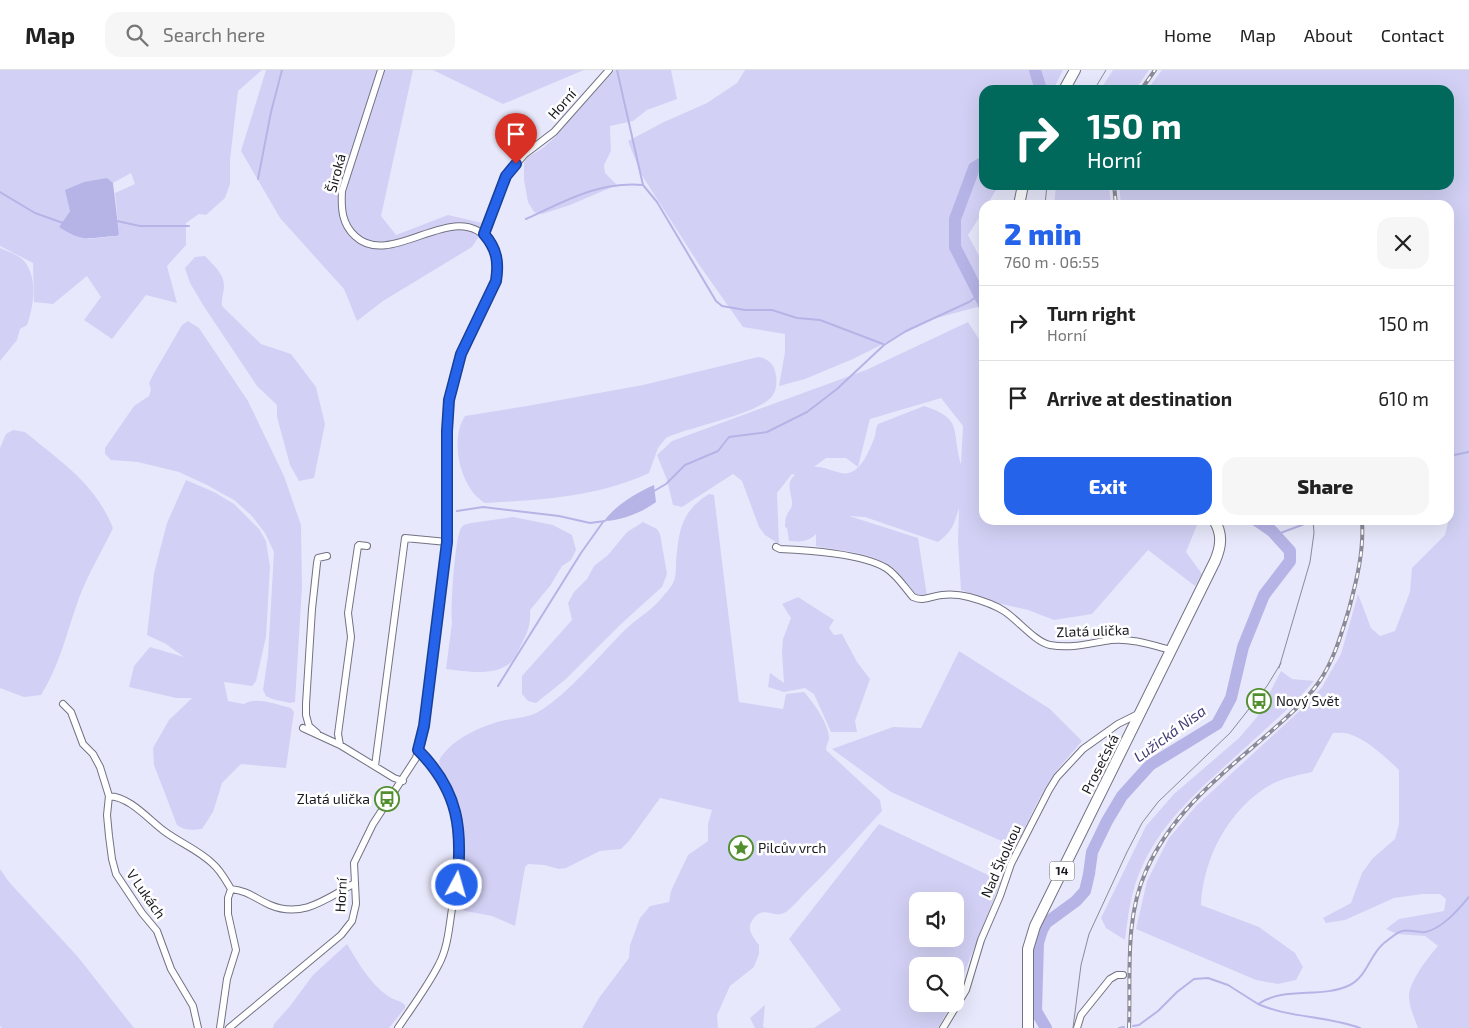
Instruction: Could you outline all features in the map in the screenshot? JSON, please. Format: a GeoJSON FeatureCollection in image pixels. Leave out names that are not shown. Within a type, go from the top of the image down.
{"type":"FeatureCollection","features":[{"type":"Feature","properties":{"kind":"main road"},"geometry":{"type":"LineString","coordinates":[[1067,85],[1076,70]]}},
{"type":"Feature","properties":{"kind":"main road","name":"Prosečská"},"geometry":{"type":"LineString","coordinates":[[1028,1028],[1028,966],[1030,940],[1035,926],[1219,552],[1221,545],[1216,525]]}},
{"type":"Feature","properties":{"kind":"street","name":"Široká"},"geometry":{"type":"LineString","coordinates":[[381,70],[342,191],[341,206],[346,226],[358,239],[376,246],[392,245],[447,228],[469,228],[484,234]]}},
{"type":"Feature","properties":{"kind":"street","name":"Horní"},"geometry":{"type":"LineString","coordinates":[[229,1028],[341,935],[352,921],[356,904],[354,863],[373,824],[416,758],[424,726],[447,542],[447,431],[449,400],[461,354],[491,292],[498,270],[496,251],[484,234],[506,176],[525,154],[554,132],[609,70]]}},
{"type":"Feature","properties":{"kind":"street"},"geometry":{"type":"LineString","coordinates":[[375,766],[405,538],[447,542]]}},
{"type":"Feature","properties":{"kind":"street"},"geometry":{"type":"LineString","coordinates":[[340,745],[338,734],[351,637],[348,613],[358,546],[367,546]]}},
{"type":"Feature","properties":{"kind":"street","name":"Zlatá ulička"},"geometry":{"type":"LineString","coordinates":[[776,547],[780,549],[820,551],[873,563],[886,568],[917,599],[951,595],[969,597],[983,602],[1002,610],[1036,638],[1048,645],[1068,647],[1111,640],[1124,640],[1171,650]]}},
{"type":"Feature","properties":{"kind":"street"},"geometry":{"type":"LineString","coordinates":[[317,733],[309,726],[306,710],[318,556],[327,556]]}},
{"type":"Feature","properties":{"kind":"street","name":"V Lukách"},"geometry":{"type":"LineString","coordinates":[[63,704],[71,712],[83,744],[93,754],[109,796],[108,829],[116,874],[142,913],[157,931],[171,969],[193,1006],[198,1028]]}},
{"type":"Feature","properties":{"kind":"street","name":"Nad Školkou"},"geometry":{"type":"LineString","coordinates":[[943,1028],[966,990],[981,940],[1000,896],[1011,864],[1057,777],[1083,749],[1118,724],[1141,712]]}},
{"type":"Feature","properties":{"kind":"street"},"geometry":{"type":"LineString","coordinates":[[303,728],[340,745],[394,778],[403,780]]}},
{"type":"Feature","properties":{"kind":"street"},"geometry":{"type":"LineString","coordinates":[[398,1028],[439,964],[446,948],[457,885],[460,853],[458,820],[453,801],[430,761],[418,750]]}},
{"type":"Feature","properties":{"kind":"street"},"geometry":{"type":"LineString","coordinates":[[109,796],[120,798],[166,832],[206,857],[231,889],[243,890],[282,910],[300,911],[312,907],[355,883]]}},
{"type":"Feature","properties":{"kind":"street"},"geometry":{"type":"LineString","coordinates":[[220,1028],[227,978],[236,950],[228,914],[228,898],[231,889]]}},
{"type":"Feature","properties":{"kind":"street"},"geometry":{"type":"LineString","coordinates":[[1077,1028],[1081,1015],[1110,979],[1117,975],[1123,975]]}},
{"type":"Feature","properties":{"kind":"shaded area"},"geometry":{"type":"Polygon","coordinates":[[[0,70],[262,70],[238,91],[230,160],[230,184],[225,198],[206,215],[199,214],[186,223],[186,245],[167,266],[177,303],[146,295],[112,339],[84,320],[101,297],[87,276],[53,304],[34,302],[33,263],[0,246],[0,70]],[[131,173],[113,183],[106,178],[70,211],[59,227],[89,239],[117,236],[119,233],[115,193],[135,184],[131,173]]]}},
{"type":"Feature","properties":{"kind":"shaded area"},"geometry":{"type":"Polygon","coordinates":[[[266,70],[413,70],[381,216],[396,235],[448,215],[487,224],[472,247],[383,301],[357,321],[344,289],[280,218],[241,151],[266,70]]]}},
{"type":"Feature","properties":{"kind":"shaded area"},"geometry":{"type":"Polygon","coordinates":[[[433,70],[584,70],[503,104],[433,70]]]}},
{"type":"Feature","properties":{"kind":"shaded area"},"geometry":{"type":"Polygon","coordinates":[[[615,70],[671,70],[677,99],[647,110],[633,121],[610,126],[611,151],[604,165],[605,173],[617,185],[570,205],[542,214],[534,212],[528,202],[524,180],[524,163],[527,158],[554,138],[615,70]]]}},
{"type":"Feature","properties":{"kind":"shaded area"},"geometry":{"type":"Polygon","coordinates":[[[745,70],[1063,70],[1056,85],[979,85],[979,190],[996,190],[990,200],[979,200],[979,218],[968,235],[979,256],[979,308],[977,307],[933,319],[853,359],[805,379],[779,386],[785,352],[785,334],[743,327],[700,266],[641,174],[628,141],[664,122],[707,103],[737,83],[745,70]]]}},
{"type":"Feature","properties":{"kind":"shaded area"},"geometry":{"type":"Polygon","coordinates":[[[1113,70],[1149,70],[1138,85],[1103,85],[1113,70]]]}},
{"type":"Feature","properties":{"kind":"shaded area"},"geometry":{"type":"Polygon","coordinates":[[[1162,70],[1469,70],[1469,1028],[1418,1028],[1410,1005],[1410,991],[1420,970],[1438,946],[1425,936],[1397,934],[1386,929],[1399,919],[1444,911],[1446,899],[1440,894],[1394,898],[1345,920],[1326,923],[1323,918],[1351,903],[1362,873],[1373,858],[1395,839],[1399,824],[1399,770],[1382,754],[1347,733],[1333,733],[1312,772],[1286,778],[1272,784],[1243,806],[1231,820],[1213,852],[1203,887],[1201,905],[1259,927],[1295,953],[1303,967],[1296,980],[1278,984],[1256,980],[1136,929],[1147,881],[1169,838],[1196,806],[1305,706],[1322,687],[1341,654],[1358,594],[1371,628],[1380,636],[1395,631],[1410,592],[1412,568],[1445,535],[1447,525],[1454,525],[1454,200],[1120,200],[1120,190],[1454,190],[1454,85],[1151,85],[1162,70]]]}},
{"type":"Feature","properties":{"kind":"shaded area"},"geometry":{"type":"Polygon","coordinates":[[[107,178],[113,183],[119,234],[117,236],[81,238],[59,227],[70,211],[65,190],[84,182],[107,178]]]}},
{"type":"Feature","properties":{"kind":"shaded area"},"geometry":{"type":"Polygon","coordinates":[[[1056,190],[1110,190],[1110,200],[1054,200],[1056,190]]]}},
{"type":"Feature","properties":{"kind":"shaded area"},"geometry":{"type":"Polygon","coordinates":[[[0,248],[24,261],[33,283],[33,301],[27,325],[20,329],[17,340],[0,361],[0,248]]]}},
{"type":"Feature","properties":{"kind":"shaded area"},"geometry":{"type":"Polygon","coordinates":[[[205,256],[218,270],[224,281],[222,306],[261,344],[291,354],[316,387],[325,424],[314,478],[299,481],[290,465],[277,417],[277,405],[257,386],[190,283],[185,268],[195,257],[205,256]]]}},
{"type":"Feature","properties":{"kind":"shaded area"},"geometry":{"type":"Polygon","coordinates":[[[188,321],[199,328],[248,401],[284,476],[301,525],[302,587],[295,702],[290,703],[272,699],[266,696],[263,690],[268,656],[274,552],[265,533],[251,515],[234,500],[207,485],[179,472],[138,462],[111,460],[105,454],[105,448],[134,406],[149,396],[151,390],[149,383],[154,373],[182,325],[188,321]]]}},
{"type":"Feature","properties":{"kind":"shaded area"},"geometry":{"type":"Polygon","coordinates":[[[968,322],[979,339],[979,525],[1197,525],[1186,552],[1202,574],[1195,586],[1148,550],[1092,614],[1054,620],[1028,610],[998,603],[961,590],[958,542],[959,508],[952,527],[938,542],[865,517],[849,516],[918,538],[927,596],[916,595],[893,568],[876,559],[866,555],[816,546],[816,534],[804,541],[789,541],[785,521],[792,506],[789,486],[795,475],[792,474],[777,493],[779,544],[765,535],[759,527],[742,481],[733,474],[682,507],[673,505],[667,480],[657,455],[672,441],[866,370],[968,322]],[[941,398],[870,419],[858,467],[846,458],[826,458],[814,467],[841,473],[853,471],[858,468],[866,457],[875,437],[878,424],[924,406],[937,411],[951,421],[954,427],[961,464],[963,426],[941,398]]]}},
{"type":"Feature","properties":{"kind":"shaded area"},"geometry":{"type":"Polygon","coordinates":[[[758,357],[764,358],[771,363],[776,373],[775,391],[768,400],[742,413],[666,438],[658,448],[649,473],[630,481],[568,496],[485,503],[476,496],[463,475],[458,450],[458,438],[460,426],[465,416],[643,385],[758,357]]]}},
{"type":"Feature","properties":{"kind":"shaded area"},"geometry":{"type":"Polygon","coordinates":[[[13,430],[25,432],[76,474],[97,498],[113,528],[83,589],[48,684],[41,695],[24,697],[0,688],[0,448],[6,434],[13,430]]]}},
{"type":"Feature","properties":{"kind":"shaded area"},"geometry":{"type":"Polygon","coordinates":[[[186,480],[214,492],[234,504],[259,529],[266,541],[270,567],[266,637],[256,681],[252,686],[224,682],[228,701],[244,704],[255,701],[267,702],[291,708],[294,712],[286,768],[241,764],[222,783],[213,812],[202,829],[192,830],[177,825],[154,765],[153,748],[169,720],[192,698],[176,698],[129,687],[134,666],[150,647],[184,657],[166,644],[147,635],[154,573],[167,523],[186,480]]]}},
{"type":"Feature","properties":{"kind":"shaded area"},"geometry":{"type":"Polygon","coordinates":[[[654,485],[656,502],[632,515],[604,521],[627,500],[654,485]]]}},
{"type":"Feature","properties":{"kind":"shaded area"},"geometry":{"type":"Polygon","coordinates":[[[709,494],[714,495],[739,702],[783,709],[786,694],[804,692],[816,707],[826,726],[829,738],[826,750],[880,800],[882,811],[789,910],[781,914],[760,913],[752,921],[750,930],[759,945],[759,954],[754,967],[730,986],[717,1015],[718,1028],[582,1028],[599,998],[629,958],[630,945],[640,918],[650,906],[669,902],[671,891],[688,855],[708,841],[708,824],[712,810],[660,798],[621,849],[600,851],[566,868],[559,869],[544,865],[528,864],[525,867],[515,926],[492,916],[465,911],[456,903],[461,866],[461,830],[457,805],[442,774],[439,762],[446,750],[468,734],[493,723],[534,714],[550,704],[573,684],[626,629],[654,606],[674,581],[680,532],[683,524],[692,508],[709,494]]]}},
{"type":"Feature","properties":{"kind":"shaded area"},"geometry":{"type":"Polygon","coordinates":[[[513,517],[553,525],[572,535],[576,550],[571,560],[562,566],[550,586],[530,610],[530,619],[524,639],[510,663],[488,672],[446,669],[452,623],[452,590],[455,559],[461,528],[471,523],[513,517]]]}},
{"type":"Feature","properties":{"kind":"shaded area"},"geometry":{"type":"Polygon","coordinates":[[[643,522],[657,529],[660,534],[667,574],[662,587],[621,624],[566,679],[536,703],[528,701],[522,694],[522,676],[572,620],[568,603],[574,592],[587,579],[594,566],[608,555],[627,532],[643,522]]]}},
{"type":"Feature","properties":{"kind":"shaded area"},"geometry":{"type":"Polygon","coordinates":[[[798,597],[834,620],[829,628],[834,635],[842,634],[857,662],[870,679],[855,721],[857,732],[831,732],[814,694],[805,688],[784,692],[768,687],[770,673],[784,683],[783,639],[791,618],[782,604],[798,597]]]}},
{"type":"Feature","properties":{"kind":"shaded area"},"geometry":{"type":"Polygon","coordinates":[[[959,651],[1050,709],[1082,741],[1058,769],[1039,799],[1015,847],[891,792],[832,749],[893,727],[921,728],[959,651]]]}},
{"type":"Feature","properties":{"kind":"shaded area"},"geometry":{"type":"Polygon","coordinates":[[[1281,671],[1292,679],[1314,681],[1298,699],[1200,789],[1177,813],[1157,839],[1141,869],[1135,886],[1130,904],[1125,940],[1106,928],[1101,918],[1146,826],[1174,794],[1239,738],[1257,717],[1281,671]]]}},
{"type":"Feature","properties":{"kind":"shaded area"},"geometry":{"type":"Polygon","coordinates":[[[879,824],[1001,881],[964,974],[964,957],[909,957],[909,1012],[947,1012],[938,1028],[814,1028],[841,1010],[789,939],[879,824]]]}},
{"type":"Feature","properties":{"kind":"shaded area"},"geometry":{"type":"Polygon","coordinates":[[[0,869],[9,882],[78,957],[134,1028],[2,1028],[0,1026],[0,869]]]}},
{"type":"Feature","properties":{"kind":"shaded area"},"geometry":{"type":"Polygon","coordinates":[[[347,944],[376,985],[390,997],[405,1005],[405,1008],[389,1028],[273,1028],[274,1024],[313,975],[347,944]]]}},
{"type":"Feature","properties":{"kind":"shaded area"},"geometry":{"type":"Polygon","coordinates":[[[765,1005],[763,1027],[765,1028],[755,1028],[750,1018],[765,1005]]]}},
{"type":"Feature","properties":{"kind":"waterway"},"geometry":{"type":"LineString","coordinates":[[258,179],[271,112],[282,70]]}},
{"type":"Feature","properties":{"kind":"waterway"},"geometry":{"type":"LineString","coordinates":[[617,70],[643,185]]}},
{"type":"Feature","properties":{"kind":"waterway","name":"Lužická Nisa"},"geometry":{"type":"LineString","coordinates":[[1035,70],[1040,85]]}},
{"type":"Feature","properties":{"kind":"waterway","name":"Lužická Nisa"},"geometry":{"type":"LineString","coordinates":[[979,165],[974,168],[955,219],[955,247],[979,294]]}},
{"type":"Feature","properties":{"kind":"waterway"},"geometry":{"type":"LineString","coordinates":[[526,219],[569,199],[597,189],[612,186],[643,185],[657,202],[716,301],[722,306],[745,310],[772,310],[797,318],[820,320],[883,344]]}},
{"type":"Feature","properties":{"kind":"waterway"},"geometry":{"type":"LineString","coordinates":[[0,192],[35,213],[63,223]]}},
{"type":"Feature","properties":{"kind":"waterway"},"geometry":{"type":"LineString","coordinates":[[117,221],[140,226],[189,226]]}},
{"type":"Feature","properties":{"kind":"waterway"},"geometry":{"type":"LineString","coordinates":[[654,491],[666,484],[685,465],[718,451],[729,437],[767,432],[807,412],[837,389],[884,345],[906,331],[969,302],[979,295]]}},
{"type":"Feature","properties":{"kind":"waterway"},"geometry":{"type":"LineString","coordinates":[[1454,455],[1469,452]]}},
{"type":"Feature","properties":{"kind":"waterway"},"geometry":{"type":"LineString","coordinates":[[457,511],[483,507],[559,516],[590,523],[605,521]]}},
{"type":"Feature","properties":{"kind":"waterway"},"geometry":{"type":"LineString","coordinates":[[498,686],[581,553],[603,522]]}},
{"type":"Feature","properties":{"kind":"waterway","name":"Lužická Nisa"},"geometry":{"type":"LineString","coordinates":[[1046,1028],[1036,1011],[1038,943],[1042,930],[1046,923],[1076,901],[1085,891],[1092,852],[1122,796],[1150,765],[1217,724],[1231,698],[1243,647],[1264,595],[1290,561],[1290,551],[1272,531],[1263,525]]}},
{"type":"Feature","properties":{"kind":"waterway"},"geometry":{"type":"LineString","coordinates":[[1275,535],[1302,525]]}},
{"type":"Feature","properties":{"kind":"waterway"},"geometry":{"type":"LineString","coordinates":[[1133,1026],[1139,1025],[1158,1011],[1177,992],[1194,979],[1208,978],[1228,985],[1258,1004],[1280,995],[1327,991],[1350,985],[1356,981],[1375,954],[1392,936],[1402,931],[1425,932],[1438,927],[1450,918],[1469,897]]}},
{"type":"Feature","properties":{"kind":"waterway"},"geometry":{"type":"LineString","coordinates":[[1258,1004],[1270,1009],[1335,1021],[1360,1028]]}},
{"type":"Feature","properties":{"kind":"waterway"},"geometry":{"type":"LineString","coordinates":[[1119,1028],[1124,1027]]}},
{"type":"Feature","properties":{"kind":"tram line"},"geometry":{"type":"LineString","coordinates":[[1097,85],[1106,70]]}},
{"type":"Feature","properties":{"kind":"tram line"},"geometry":{"type":"LineString","coordinates":[[1046,190],[1046,200]]}},
{"type":"Feature","properties":{"kind":"tram line"},"geometry":{"type":"LineString","coordinates":[[1279,668],[1310,562],[1313,525]]}},
{"type":"Feature","properties":{"kind":"tram line"},"geometry":{"type":"LineString","coordinates":[[1073,1028],[1081,965],[1089,934],[1142,823],[1158,802],[1230,733],[1267,686],[1281,663]]}},
{"type":"Feature","properties":{"kind":"railway"},"geometry":{"type":"LineString","coordinates":[[1144,85],[1155,70]]}},
{"type":"Feature","properties":{"kind":"railway"},"geometry":{"type":"LineString","coordinates":[[1114,190],[1116,200]]}},
{"type":"Feature","properties":{"kind":"railway"},"geometry":{"type":"LineString","coordinates":[[1129,1028],[1131,928],[1134,909],[1146,871],[1169,831],[1183,813],[1216,780],[1295,710],[1314,689],[1324,674],[1340,638],[1355,587],[1361,554],[1362,525]]}},
{"type":"Feature","properties":{"kind":"place","name":"Nový Svět"},"geometry":{"type":"Point","coordinates":[1259,701]}},
{"type":"Feature","properties":{"kind":"place","name":"Zlatá ulička"},"geometry":{"type":"Point","coordinates":[387,799]}},
{"type":"Feature","properties":{"kind":"place","name":"Pilcův vrch"},"geometry":{"type":"Point","coordinates":[741,848]}},
{"type":"Feature","properties":{"kind":"route"},"geometry":{"type":"LineString","coordinates":[[457,885],[460,853],[458,820],[453,801],[430,761],[418,750],[424,726],[447,542],[447,431],[449,400],[461,354],[496,281],[498,270],[496,251],[484,234],[506,176],[516,164]]}}]}
